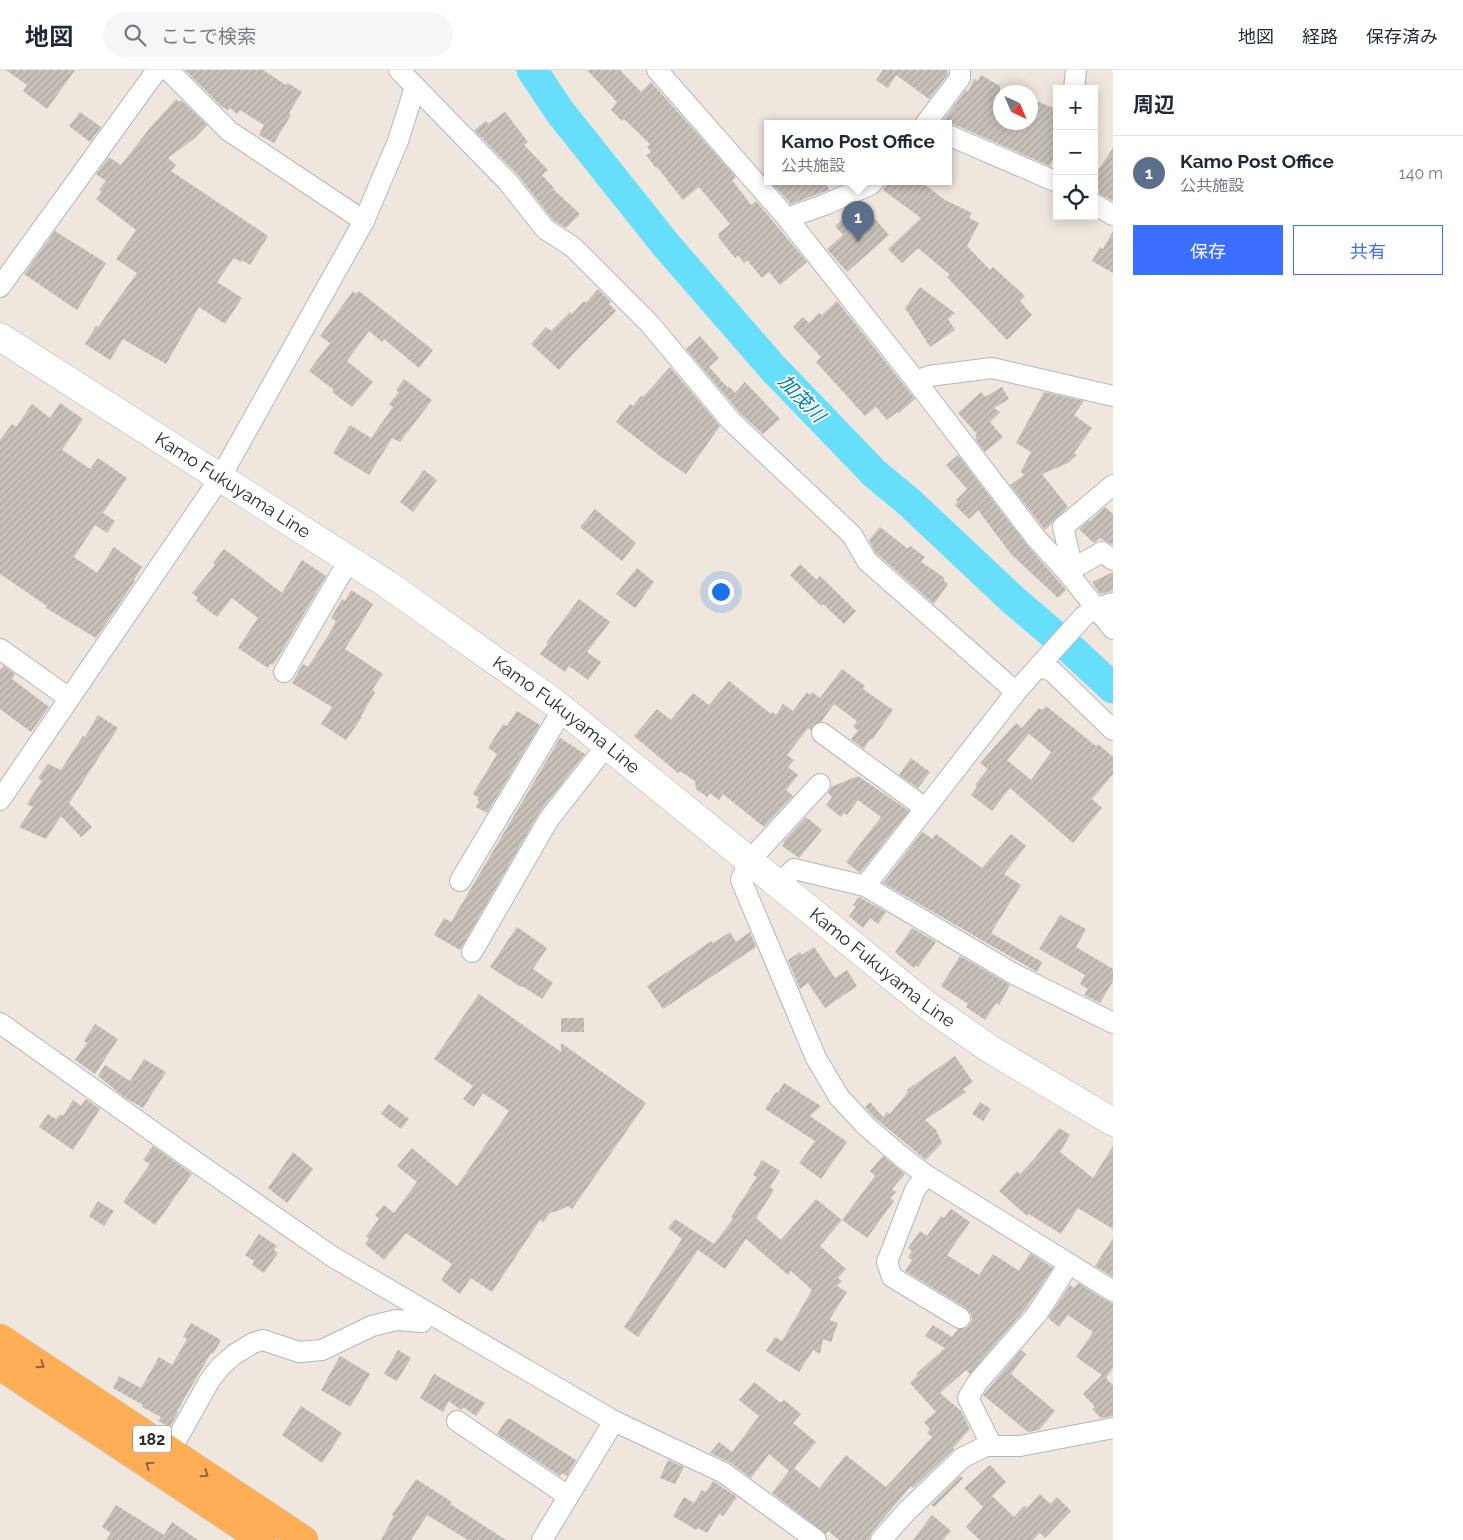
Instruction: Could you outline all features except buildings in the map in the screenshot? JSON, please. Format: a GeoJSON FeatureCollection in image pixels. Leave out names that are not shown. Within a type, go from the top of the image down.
{"type":"FeatureCollection","features":[{"type":"Feature","properties":{"kind":"highway","name":"182"},"geometry":{"type":"LineString","coordinates":[[0,1338],[304,1540]]}},
{"type":"Feature","properties":{"kind":"highway","name":"182"},"geometry":{"type":"LineString","coordinates":[[0,1366],[262,1540]]}},
{"type":"Feature","properties":{"kind":"main road","name":"Kamo Fukuyama Line"},"geometry":{"type":"LineString","coordinates":[[0,337],[387,584],[562,709],[928,1006],[990,1049],[1113,1122]]}},
{"type":"Feature","properties":{"kind":"street"},"geometry":{"type":"LineString","coordinates":[[0,287],[157,70]]}},
{"type":"Feature","properties":{"kind":"street"},"geometry":{"type":"LineString","coordinates":[[168,70],[229,131],[364,221]]}},
{"type":"Feature","properties":{"kind":"street"},"geometry":{"type":"LineString","coordinates":[[399,70],[508,182],[545,229],[573,247],[649,323],[731,421],[852,535],[867,561],[1016,692]]}},
{"type":"Feature","properties":{"kind":"street"},"geometry":{"type":"LineString","coordinates":[[658,70],[787,218],[916,381],[1036,538],[1067,572],[1113,629]]}},
{"type":"Feature","properties":{"kind":"street"},"geometry":{"type":"LineString","coordinates":[[928,120],[960,78],[960,70]]}},
{"type":"Feature","properties":{"kind":"street"},"geometry":{"type":"LineString","coordinates":[[1074,85],[1076,70]]}},
{"type":"Feature","properties":{"kind":"street"},"geometry":{"type":"LineString","coordinates":[[0,800],[220,478],[364,221],[398,141],[415,87]]}},
{"type":"Feature","properties":{"kind":"street"},"geometry":{"type":"LineString","coordinates":[[952,137],[1053,176]]}},
{"type":"Feature","properties":{"kind":"street"},"geometry":{"type":"LineString","coordinates":[[787,218],[824,205],[870,185]]}},
{"type":"Feature","properties":{"kind":"street"},"geometry":{"type":"LineString","coordinates":[[1098,206],[1113,215]]}},
{"type":"Feature","properties":{"kind":"street"},"geometry":{"type":"LineString","coordinates":[[916,381],[929,376],[992,368],[1113,396]]}},
{"type":"Feature","properties":{"kind":"street"},"geometry":{"type":"LineString","coordinates":[[1067,572],[1071,561],[1063,527],[1113,485]]}},
{"type":"Feature","properties":{"kind":"street"},"geometry":{"type":"LineString","coordinates":[[1067,572],[1102,552],[1113,560]]}},
{"type":"Feature","properties":{"kind":"street"},"geometry":{"type":"LineString","coordinates":[[284,672],[349,560]]}},
{"type":"Feature","properties":{"kind":"street"},"geometry":{"type":"LineString","coordinates":[[865,886],[1016,692],[1041,664],[1097,609]]}},
{"type":"Feature","properties":{"kind":"street"},"geometry":{"type":"LineString","coordinates":[[0,649],[69,698]]}},
{"type":"Feature","properties":{"kind":"street"},"geometry":{"type":"LineString","coordinates":[[1041,664],[1052,671],[1113,730]]}},
{"type":"Feature","properties":{"kind":"street"},"geometry":{"type":"LineString","coordinates":[[460,881],[562,709]]}},
{"type":"Feature","properties":{"kind":"street"},"geometry":{"type":"LineString","coordinates":[[822,733],[925,808]]}},
{"type":"Feature","properties":{"kind":"street"},"geometry":{"type":"LineString","coordinates":[[472,952],[549,819],[607,746]]}},
{"type":"Feature","properties":{"kind":"street"},"geometry":{"type":"LineString","coordinates":[[820,784],[749,861],[741,880],[821,1066],[839,1098],[866,1126],[926,1175],[1113,1291]]}},
{"type":"Feature","properties":{"kind":"street"},"geometry":{"type":"LineString","coordinates":[[778,885],[794,869],[865,886],[1014,974],[1113,1023]]}},
{"type":"Feature","properties":{"kind":"street"},"geometry":{"type":"LineString","coordinates":[[0,1023],[333,1257],[614,1421],[724,1473],[816,1540]]}},
{"type":"Feature","properties":{"kind":"street"},"geometry":{"type":"LineString","coordinates":[[926,1175],[914,1190],[887,1262],[892,1277],[960,1318]]}},
{"type":"Feature","properties":{"kind":"street"},"geometry":{"type":"LineString","coordinates":[[986,1446],[988,1438],[968,1398],[977,1383],[1037,1314],[1069,1264]]}},
{"type":"Feature","properties":{"kind":"street"},"geometry":{"type":"LineString","coordinates":[[170,1451],[210,1380],[221,1366],[235,1354],[253,1343],[263,1340],[298,1352],[322,1350],[372,1326],[396,1320],[422,1322],[428,1313]]}},
{"type":"Feature","properties":{"kind":"street"},"geometry":{"type":"LineString","coordinates":[[457,1421],[568,1496]]}},
{"type":"Feature","properties":{"kind":"street"},"geometry":{"type":"LineString","coordinates":[[542,1540],[614,1421]]}},
{"type":"Feature","properties":{"kind":"street"},"geometry":{"type":"LineString","coordinates":[[881,1540],[908,1510],[962,1458],[986,1446],[1020,1446],[1113,1428]]}},
{"type":"Feature","properties":{"kind":"waterway","name":"加茂川"},"geometry":{"type":"LineString","coordinates":[[532,70],[560,112],[666,245],[772,367],[874,473],[910,503],[1012,599],[1113,688]]}},
{"type":"Feature","properties":{"kind":"place","name":"Kamo Post Office"},"geometry":{"type":"Point","coordinates":[858,242]}}]}
